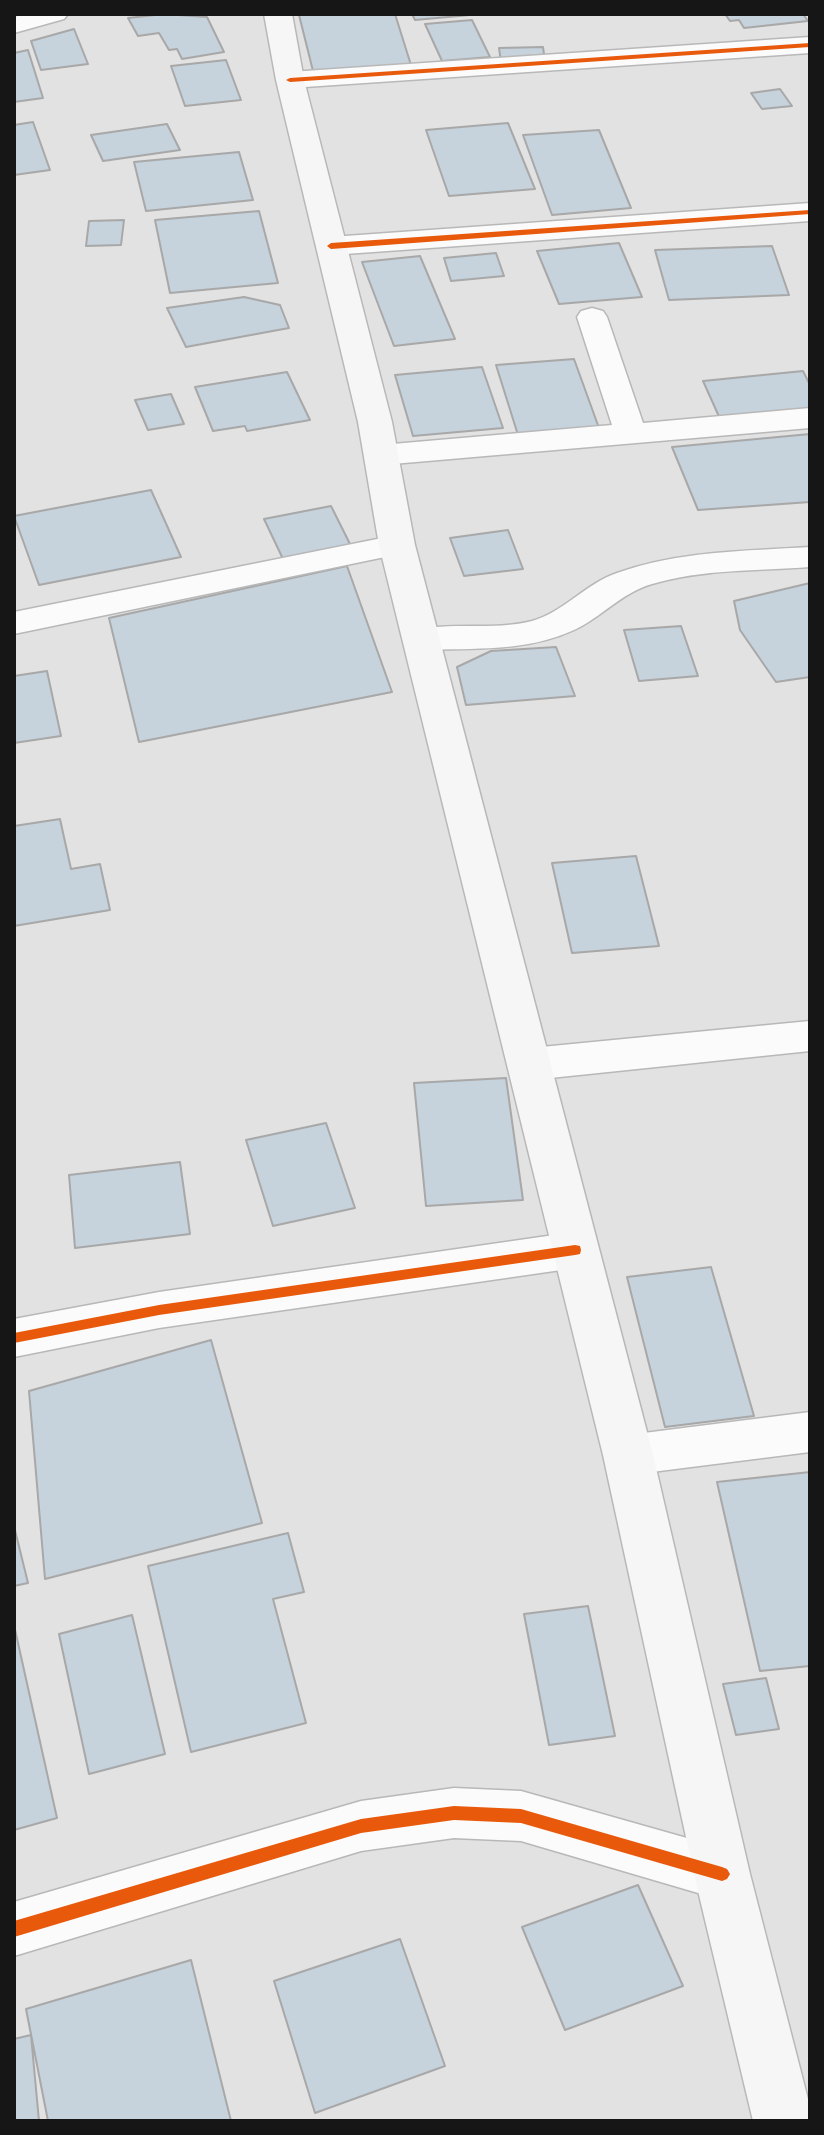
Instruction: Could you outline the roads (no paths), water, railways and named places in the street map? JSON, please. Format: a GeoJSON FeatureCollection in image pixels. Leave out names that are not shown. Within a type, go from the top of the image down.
{"type":"FeatureCollection","features":[{"type":"Feature","properties":{"kind":"main road"},"geometry":{"type":"LineString","coordinates":[[278,14],[290,80],[381,455],[397,545],[628,1455],[722,1874],[783,2121]]}},
{"type":"Feature","properties":{"kind":"street"},"geometry":{"type":"LineString","coordinates":[[14,25],[55,14]]}},
{"type":"Feature","properties":{"kind":"street"},"geometry":{"type":"LineString","coordinates":[[290,80],[810,45]]}},
{"type":"Feature","properties":{"kind":"street"},"geometry":{"type":"LineString","coordinates":[[331,246],[810,212]]}},
{"type":"Feature","properties":{"kind":"street"},"geometry":{"type":"LineString","coordinates":[[592,317],[631,434]]}},
{"type":"Feature","properties":{"kind":"street"},"geometry":{"type":"LineString","coordinates":[[381,455],[810,418]]}},
{"type":"Feature","properties":{"kind":"street"},"geometry":{"type":"LineString","coordinates":[[14,623],[397,545]]}},
{"type":"Feature","properties":{"kind":"street"},"geometry":{"type":"LineString","coordinates":[[423,639],[532,632],[563,621],[597,595],[644,576],[675,570],[810,557]]}},
{"type":"Feature","properties":{"kind":"street"},"geometry":{"type":"LineString","coordinates":[[531,1064],[810,1036]]}},
{"type":"Feature","properties":{"kind":"street"},"geometry":{"type":"LineString","coordinates":[[14,1338],[159,1310],[575,1250]]}},
{"type":"Feature","properties":{"kind":"street"},"geometry":{"type":"LineString","coordinates":[[628,1455],[810,1432]]}},
{"type":"Feature","properties":{"kind":"street"},"geometry":{"type":"LineString","coordinates":[[14,1929],[361,1826],[454,1813],[521,1816],[722,1874]]}}]}
